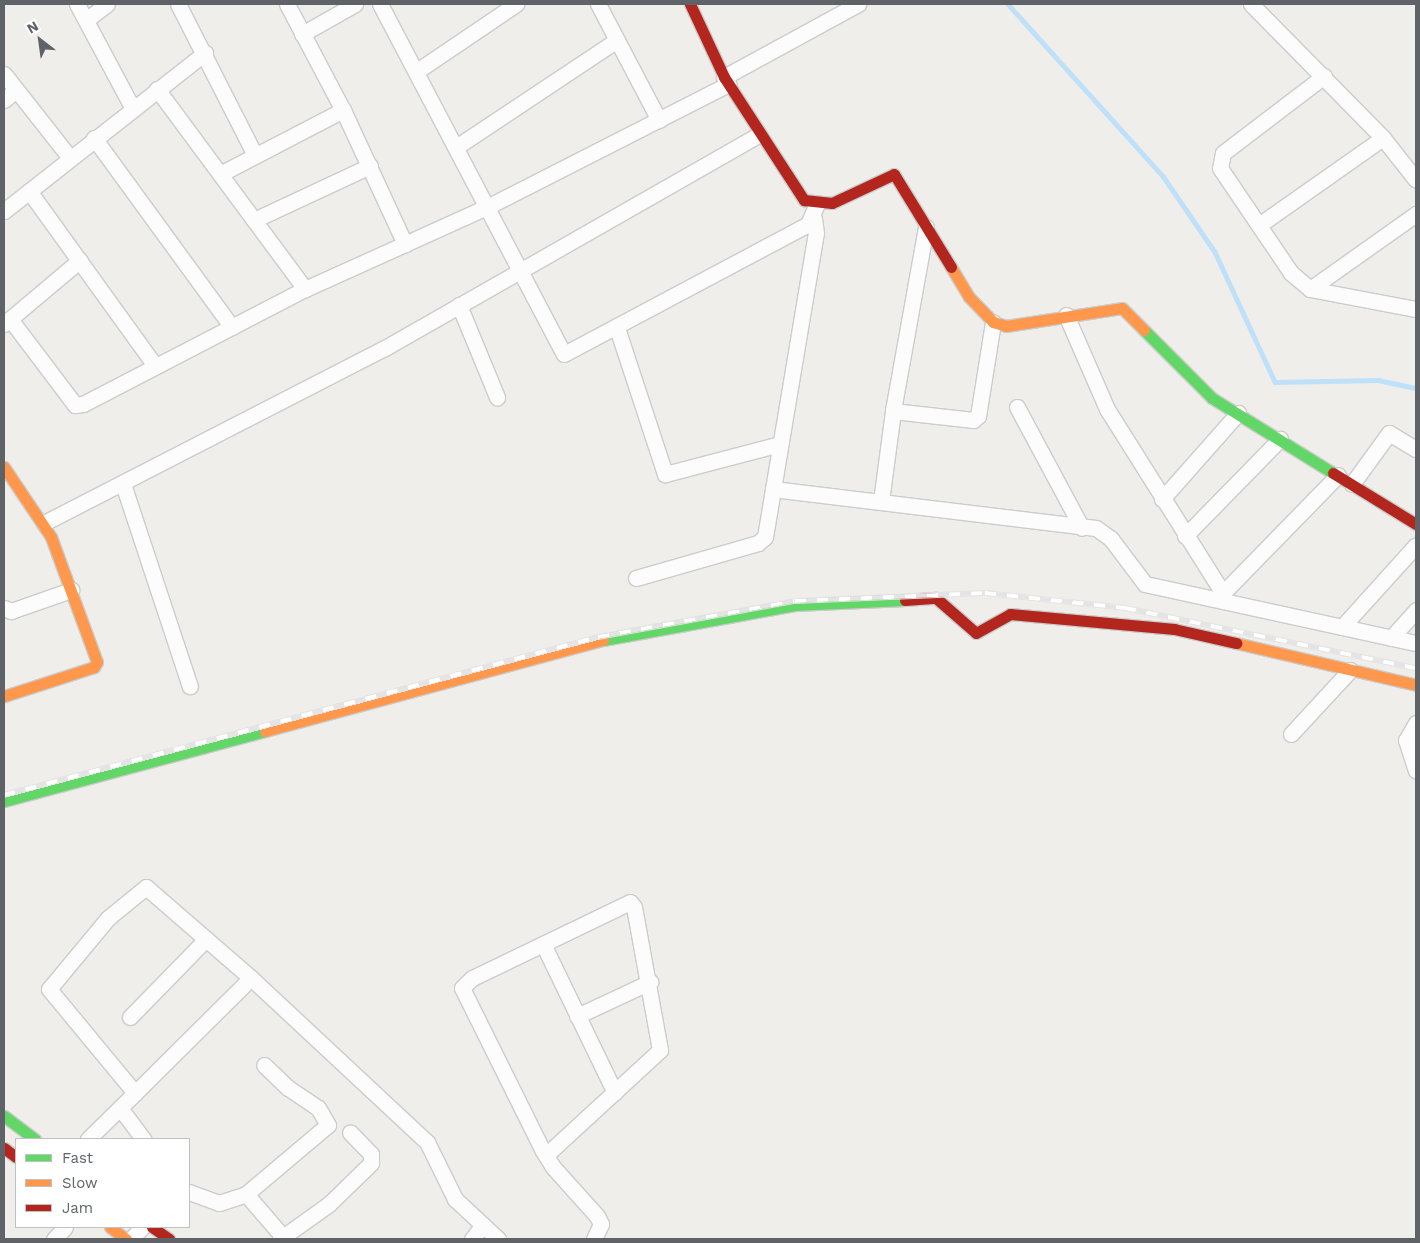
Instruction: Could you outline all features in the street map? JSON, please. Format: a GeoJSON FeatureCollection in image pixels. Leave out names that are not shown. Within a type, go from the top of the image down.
{"type":"FeatureCollection","features":[{"type":"Feature","properties":{"kind":"street"},"geometry":{"type":"LineString","coordinates":[[77,4],[132,107]]}},
{"type":"Feature","properties":{"kind":"street"},"geometry":{"type":"LineString","coordinates":[[86,20],[107,4]]}},
{"type":"Feature","properties":{"kind":"street"},"geometry":{"type":"LineString","coordinates":[[178,4],[205,53],[255,155]]}},
{"type":"Feature","properties":{"kind":"street"},"geometry":{"type":"LineString","coordinates":[[287,4],[343,110],[405,244]]}},
{"type":"Feature","properties":{"kind":"street"},"geometry":{"type":"LineString","coordinates":[[302,34],[355,4]]}},
{"type":"Feature","properties":{"kind":"street"},"geometry":{"type":"LineString","coordinates":[[380,4],[417,71],[561,352],[569,354],[617,328],[815,211],[894,174],[969,297],[993,322],[1006,326],[1066,315],[1122,308],[1212,398],[1416,524]]}},
{"type":"Feature","properties":{"kind":"street"},"geometry":{"type":"LineString","coordinates":[[417,71],[516,4]]}},
{"type":"Feature","properties":{"kind":"street"},"geometry":{"type":"LineString","coordinates":[[598,4],[658,120]]}},
{"type":"Feature","properties":{"kind":"street"},"geometry":{"type":"LineString","coordinates":[[80,260],[7,322],[77,406],[305,289],[487,207],[658,120],[858,4]]}},
{"type":"Feature","properties":{"kind":"street"},"geometry":{"type":"LineString","coordinates":[[1251,4],[1383,138],[1416,180]]}},
{"type":"Feature","properties":{"kind":"street"},"geometry":{"type":"LineString","coordinates":[[636,578],[762,540],[773,489],[816,233],[815,211],[804,200],[758,135],[726,81],[695,6]]}},
{"type":"Feature","properties":{"kind":"street"},"geometry":{"type":"LineString","coordinates":[[456,147],[617,40]]}},
{"type":"Feature","properties":{"kind":"street"},"geometry":{"type":"LineString","coordinates":[[4,212],[132,107],[205,53]]}},
{"type":"Feature","properties":{"kind":"street"},"geometry":{"type":"LineString","coordinates":[[4,74],[70,158]]}},
{"type":"Feature","properties":{"kind":"street"},"geometry":{"type":"LineString","coordinates":[[1324,76],[1219,161],[1291,273],[1310,289],[1416,309]]}},
{"type":"Feature","properties":{"kind":"street"},"geometry":{"type":"LineString","coordinates":[[157,89],[305,289]]}},
{"type":"Feature","properties":{"kind":"street"},"geometry":{"type":"LineString","coordinates":[[4,100],[16,90]]}},
{"type":"Feature","properties":{"kind":"street"},"geometry":{"type":"LineString","coordinates":[[220,174],[343,110]]}},
{"type":"Feature","properties":{"kind":"street"},"geometry":{"type":"LineString","coordinates":[[44,523],[123,484],[459,305],[758,135]]}},
{"type":"Feature","properties":{"kind":"street"},"geometry":{"type":"LineString","coordinates":[[94,138],[232,328]]}},
{"type":"Feature","properties":{"kind":"street"},"geometry":{"type":"LineString","coordinates":[[1259,225],[1383,138]]}},
{"type":"Feature","properties":{"kind":"street"},"geometry":{"type":"LineString","coordinates":[[254,220],[370,166]]}},
{"type":"Feature","properties":{"kind":"street"},"geometry":{"type":"LineString","coordinates":[[29,191],[155,366]]}},
{"type":"Feature","properties":{"kind":"street"},"geometry":{"type":"LineString","coordinates":[[1310,289],[1416,214]]}},
{"type":"Feature","properties":{"kind":"street"},"geometry":{"type":"LineString","coordinates":[[881,501],[893,411],[926,227]]}},
{"type":"Feature","properties":{"kind":"street"},"geometry":{"type":"LineString","coordinates":[[459,305],[497,397]]}},
{"type":"Feature","properties":{"kind":"street"},"geometry":{"type":"LineString","coordinates":[[1066,315],[1092,381],[1220,596]]}},
{"type":"Feature","properties":{"kind":"street"},"geometry":{"type":"LineString","coordinates":[[893,411],[973,420],[978,416],[993,322]]}},
{"type":"Feature","properties":{"kind":"street"},"geometry":{"type":"LineString","coordinates":[[617,328],[665,474],[780,444]]}},
{"type":"Feature","properties":{"kind":"street"},"geometry":{"type":"LineString","coordinates":[[1017,408],[1082,528]]}},
{"type":"Feature","properties":{"kind":"street"},"geometry":{"type":"LineString","coordinates":[[1162,499],[1238,413]]}},
{"type":"Feature","properties":{"kind":"street"},"geometry":{"type":"LineString","coordinates":[[1352,484],[1389,433],[1416,449]]}},
{"type":"Feature","properties":{"kind":"street"},"geometry":{"type":"LineString","coordinates":[[1185,536],[1280,439]]}},
{"type":"Feature","properties":{"kind":"street"},"geometry":{"type":"LineString","coordinates":[[4,467],[9,486],[44,523],[71,590],[96,665],[4,696]]}},
{"type":"Feature","properties":{"kind":"street"},"geometry":{"type":"LineString","coordinates":[[1220,596],[1338,475]]}},
{"type":"Feature","properties":{"kind":"street"},"geometry":{"type":"LineString","coordinates":[[123,484],[190,686]]}},
{"type":"Feature","properties":{"kind":"street"},"geometry":{"type":"LineString","coordinates":[[773,489],[881,501],[1082,528],[1104,533],[1145,584],[1220,596],[1342,627],[1416,643]]}},
{"type":"Feature","properties":{"kind":"street"},"geometry":{"type":"LineString","coordinates":[[1342,627],[1416,545]]}},
{"type":"Feature","properties":{"kind":"street"},"geometry":{"type":"LineString","coordinates":[[4,608],[12,611],[71,590]]}},
{"type":"Feature","properties":{"kind":"street"},"geometry":{"type":"LineString","coordinates":[[4,800],[614,637],[795,605],[936,598],[976,633],[1003,615],[1036,614],[1174,629],[1416,686]]}},
{"type":"Feature","properties":{"kind":"street"},"geometry":{"type":"LineString","coordinates":[[1391,638],[1416,610]]}},
{"type":"Feature","properties":{"kind":"street"},"geometry":{"type":"LineString","coordinates":[[1291,734],[1350,670]]}},
{"type":"Feature","properties":{"kind":"street"},"geometry":{"type":"LineString","coordinates":[[1416,723],[1406,740],[1416,770]]}},
{"type":"Feature","properties":{"kind":"street"},"geometry":{"type":"LineString","coordinates":[[135,1093],[49,988],[108,918],[141,888],[157,894],[251,978],[427,1142],[455,1200],[498,1239]]}},
{"type":"Feature","properties":{"kind":"street"},"geometry":{"type":"LineString","coordinates":[[546,1155],[660,1050],[650,982],[632,904],[472,978],[462,988],[546,1155],[597,1216],[601,1224],[594,1239]]}},
{"type":"Feature","properties":{"kind":"street"},"geometry":{"type":"LineString","coordinates":[[130,1017],[206,939]]}},
{"type":"Feature","properties":{"kind":"street"},"geometry":{"type":"LineString","coordinates":[[543,944],[615,1093]]}},
{"type":"Feature","properties":{"kind":"street"},"geometry":{"type":"LineString","coordinates":[[89,1138],[251,978]]}},
{"type":"Feature","properties":{"kind":"street"},"geometry":{"type":"LineString","coordinates":[[578,1016],[650,982]]}},
{"type":"Feature","properties":{"kind":"street"},"geometry":{"type":"LineString","coordinates":[[190,1192],[219,1203],[246,1194],[328,1125],[318,1108],[288,1088],[264,1065]]}},
{"type":"Feature","properties":{"kind":"street"},"geometry":{"type":"LineString","coordinates":[[120,1108],[142,1138]]}},
{"type":"Feature","properties":{"kind":"street"},"geometry":{"type":"LineString","coordinates":[[4,1116],[34,1138]]}},
{"type":"Feature","properties":{"kind":"street"},"geometry":{"type":"LineString","coordinates":[[246,1194],[282,1238],[329,1204],[371,1163],[371,1154],[350,1132]]}},
{"type":"Feature","properties":{"kind":"street"},"geometry":{"type":"LineString","coordinates":[[4,1148],[15,1156]]}},
{"type":"Feature","properties":{"kind":"street"},"geometry":{"type":"LineString","coordinates":[[472,1239],[482,1226]]}},
{"type":"Feature","properties":{"kind":"street"},"geometry":{"type":"LineString","coordinates":[[54,1239],[64,1228]]}},
{"type":"Feature","properties":{"kind":"street"},"geometry":{"type":"LineString","coordinates":[[111,1228],[126,1239]]}},
{"type":"Feature","properties":{"kind":"street"},"geometry":{"type":"LineString","coordinates":[[131,1239],[141,1228]]}},
{"type":"Feature","properties":{"kind":"street"},"geometry":{"type":"LineString","coordinates":[[153,1228],[169,1239]]}},
{"type":"Feature","properties":{"kind":"waterway"},"geometry":{"type":"LineString","coordinates":[[1008,4],[1163,176],[1215,252],[1275,382],[1378,380],[1416,388]]}},
{"type":"Feature","properties":{"kind":"railway"},"geometry":{"type":"LineString","coordinates":[[4,795],[598,637],[795,601],[985,593],[1125,608],[1416,668]]}},
{"type":"Feature","properties":{"kind":"traffic: fast"},"geometry":{"type":"LineString","coordinates":[[1144,330],[1212,398],[1333,473]]}},
{"type":"Feature","properties":{"kind":"traffic: fast"},"geometry":{"type":"LineString","coordinates":[[603,640],[795,605],[905,600]]}},
{"type":"Feature","properties":{"kind":"traffic: fast"},"geometry":{"type":"LineString","coordinates":[[4,801],[265,731]]}},
{"type":"Feature","properties":{"kind":"traffic: fast"},"geometry":{"type":"LineString","coordinates":[[4,1116],[34,1138]]}},
{"type":"Feature","properties":{"kind":"traffic: slow"},"geometry":{"type":"LineString","coordinates":[[951,267],[969,297],[993,322],[1006,326],[1122,308],[1144,330]]}},
{"type":"Feature","properties":{"kind":"traffic: slow"},"geometry":{"type":"LineString","coordinates":[[4,467],[51,537],[97,662],[94,667],[4,696]]}},
{"type":"Feature","properties":{"kind":"traffic: slow"},"geometry":{"type":"LineString","coordinates":[[265,731],[603,640]]}},
{"type":"Feature","properties":{"kind":"traffic: slow"},"geometry":{"type":"LineString","coordinates":[[1236,643],[1416,685]]}},
{"type":"Feature","properties":{"kind":"traffic: slow"},"geometry":{"type":"LineString","coordinates":[[111,1228],[126,1239]]}},
{"type":"Feature","properties":{"kind":"traffic: jam"},"geometry":{"type":"LineString","coordinates":[[690,4],[724,77],[804,200],[832,203],[894,174],[951,267]]}},
{"type":"Feature","properties":{"kind":"traffic: jam"},"geometry":{"type":"LineString","coordinates":[[1333,473],[1416,524]]}},
{"type":"Feature","properties":{"kind":"traffic: jam"},"geometry":{"type":"LineString","coordinates":[[905,600],[936,598],[976,633],[1010,614],[1174,629],[1236,643]]}},
{"type":"Feature","properties":{"kind":"traffic: jam"},"geometry":{"type":"LineString","coordinates":[[4,1148],[15,1156]]}},
{"type":"Feature","properties":{"kind":"traffic: jam"},"geometry":{"type":"LineString","coordinates":[[153,1228],[169,1239]]}}]}
